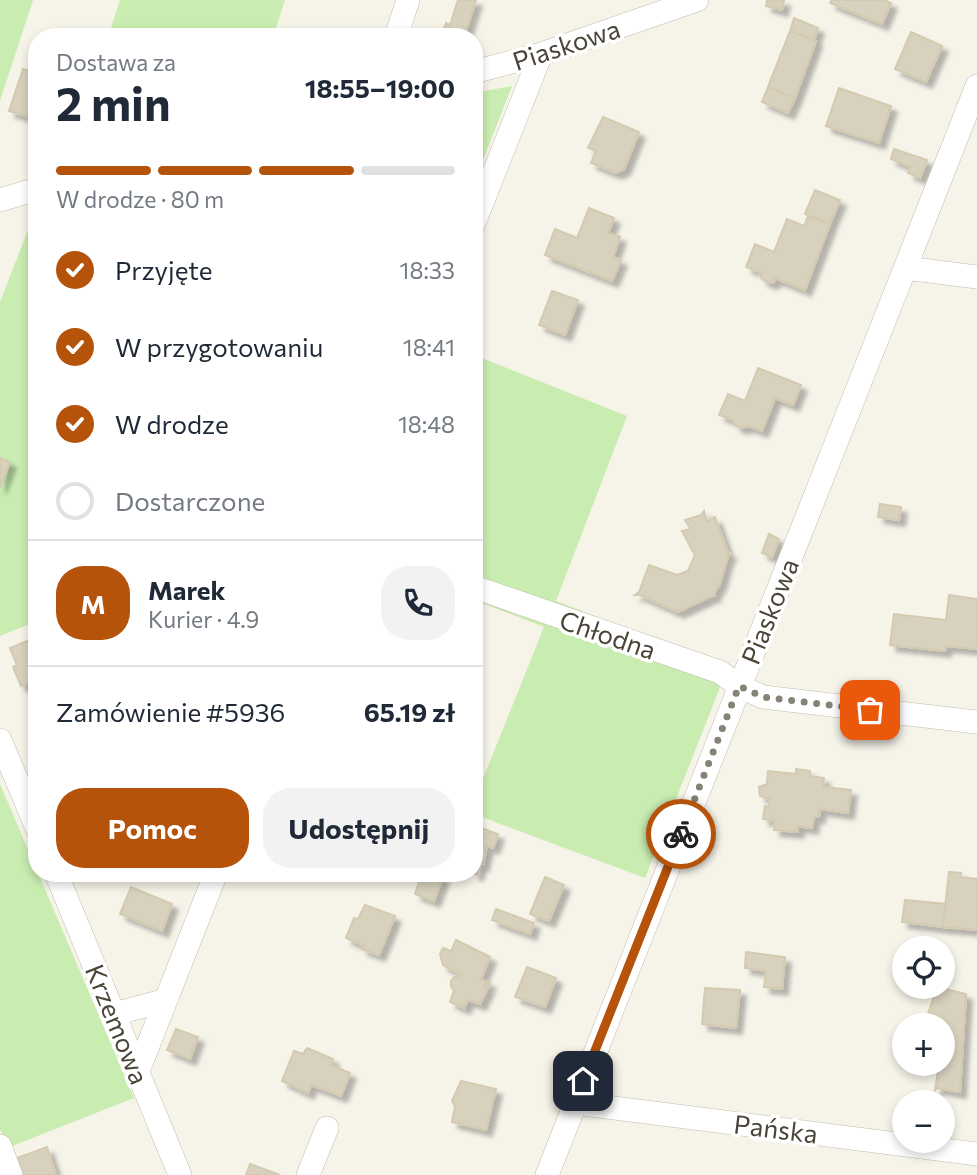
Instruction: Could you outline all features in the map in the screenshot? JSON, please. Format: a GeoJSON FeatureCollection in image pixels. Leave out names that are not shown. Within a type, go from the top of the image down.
{"type":"FeatureCollection","features":[{"type":"Feature","properties":{"kind":"street"},"geometry":{"type":"LineString","coordinates":[[399,28],[408,0]]}},
{"type":"Feature","properties":{"kind":"street","name":"Piaskowa"},"geometry":{"type":"LineString","coordinates":[[483,70],[541,54],[669,5],[697,0]]}},
{"type":"Feature","properties":{"kind":"street"},"geometry":{"type":"LineString","coordinates":[[483,200],[541,54]]}},
{"type":"Feature","properties":{"kind":"street","name":"Piaskowa"},"geometry":{"type":"LineString","coordinates":[[547,1175],[977,86]]}},
{"type":"Feature","properties":{"kind":"street"},"geometry":{"type":"LineString","coordinates":[[0,200],[28,192]]}},
{"type":"Feature","properties":{"kind":"street"},"geometry":{"type":"LineString","coordinates":[[906,268],[977,277]]}},
{"type":"Feature","properties":{"kind":"street","name":"Chłodna"},"geometry":{"type":"LineString","coordinates":[[483,590],[720,672],[739,686],[763,697],[977,722]]}},
{"type":"Feature","properties":{"kind":"street"},"geometry":{"type":"LineString","coordinates":[[0,740],[28,807]]}},
{"type":"Feature","properties":{"kind":"street","name":"Krzemowa"},"geometry":{"type":"LineString","coordinates":[[60,882],[180,1175]]}},
{"type":"Feature","properties":{"kind":"street"},"geometry":{"type":"LineString","coordinates":[[138,1071],[212,882]]}},
{"type":"Feature","properties":{"kind":"street"},"geometry":{"type":"LineString","coordinates":[[114,1014],[166,1000]]}},
{"type":"Feature","properties":{"kind":"street","name":"Pańska"},"geometry":{"type":"LineString","coordinates":[[575,1103],[977,1154]]}},
{"type":"Feature","properties":{"kind":"street"},"geometry":{"type":"LineString","coordinates":[[308,1175],[327,1128]]}},
{"type":"Feature","properties":{"kind":"street"},"geometry":{"type":"LineString","coordinates":[[0,1146],[11,1175]]}},
{"type":"Feature","properties":{"kind":"green space"},"geometry":{"type":"Polygon","coordinates":[[[0,0],[33,0],[0,101],[0,0]]]}},
{"type":"Feature","properties":{"kind":"green space"},"geometry":{"type":"Polygon","coordinates":[[[120,0],[285,0],[276,28],[111,28],[120,0]]]}},
{"type":"Feature","properties":{"kind":"green space"},"geometry":{"type":"Polygon","coordinates":[[[512,86],[483,160],[483,91],[512,86]]]}},
{"type":"Feature","properties":{"kind":"green space"},"geometry":{"type":"Polygon","coordinates":[[[28,230],[28,625],[0,636],[0,302],[28,230]]]}},
{"type":"Feature","properties":{"kind":"green space"},"geometry":{"type":"Polygon","coordinates":[[[483,359],[627,416],[556,601],[728,667],[645,878],[483,817],[483,779],[544,627],[483,603],[483,359]]]}},
{"type":"Feature","properties":{"kind":"green space"},"geometry":{"type":"Polygon","coordinates":[[[0,784],[28,850],[28,882],[42,882],[134,1098],[7,1148],[0,1129],[0,784]]]}},
{"type":"Feature","properties":{"kind":"building"},"geometry":{"type":"Polygon","coordinates":[[[458,0],[476,0],[467,28],[444,28],[446,23],[450,25],[458,0]]]}},
{"type":"Feature","properties":{"kind":"building"},"geometry":{"type":"Polygon","coordinates":[[[767,0],[784,0],[782,10],[766,6],[767,0]]]}},
{"type":"Feature","properties":{"kind":"building"},"geometry":{"type":"Polygon","coordinates":[[[832,0],[884,0],[891,3],[882,24],[830,3],[832,0]]]}},
{"type":"Feature","properties":{"kind":"building"},"geometry":{"type":"Polygon","coordinates":[[[794,18],[818,28],[814,40],[790,31],[794,18]]]}},
{"type":"Feature","properties":{"kind":"building"},"geometry":{"type":"Polygon","coordinates":[[[790,31],[816,41],[795,98],[768,87],[790,31]]]}},
{"type":"Feature","properties":{"kind":"building"},"geometry":{"type":"Polygon","coordinates":[[[911,32],[942,46],[926,82],[895,69],[911,32]]]}},
{"type":"Feature","properties":{"kind":"building"},"geometry":{"type":"Polygon","coordinates":[[[23,69],[28,70],[28,116],[9,111],[23,69]]]}},
{"type":"Feature","properties":{"kind":"building"},"geometry":{"type":"Polygon","coordinates":[[[768,87],[795,98],[788,113],[762,102],[768,87]]]}},
{"type":"Feature","properties":{"kind":"building"},"geometry":{"type":"Polygon","coordinates":[[[839,88],[891,106],[879,143],[826,126],[839,88]]]}},
{"type":"Feature","properties":{"kind":"building"},"geometry":{"type":"Polygon","coordinates":[[[603,117],[639,132],[624,169],[616,173],[591,163],[596,151],[588,148],[603,117]]]}},
{"type":"Feature","properties":{"kind":"building"},"geometry":{"type":"Polygon","coordinates":[[[894,149],[927,160],[920,178],[908,173],[911,167],[891,159],[894,149]]]}},
{"type":"Feature","properties":{"kind":"building"},"geometry":{"type":"Polygon","coordinates":[[[815,190],[840,200],[830,224],[805,214],[815,190]]]}},
{"type":"Feature","properties":{"kind":"building"},"geometry":{"type":"Polygon","coordinates":[[[589,208],[614,218],[608,233],[620,237],[613,257],[621,260],[612,281],[545,255],[555,229],[577,238],[589,208]]]}},
{"type":"Feature","properties":{"kind":"building"},"geometry":{"type":"Polygon","coordinates":[[[808,216],[830,224],[805,290],[775,278],[774,282],[770,283],[763,280],[760,276],[762,273],[746,267],[755,244],[774,252],[787,219],[804,226],[808,216]]]}},
{"type":"Feature","properties":{"kind":"building"},"geometry":{"type":"Polygon","coordinates":[[[552,291],[578,300],[565,335],[539,325],[552,291]]]}},
{"type":"Feature","properties":{"kind":"building"},"geometry":{"type":"Polygon","coordinates":[[[758,368],[801,385],[793,405],[775,398],[762,431],[748,426],[736,426],[733,420],[719,415],[728,394],[745,401],[758,368]]]}},
{"type":"Feature","properties":{"kind":"building"},"geometry":{"type":"Polygon","coordinates":[[[0,458],[10,462],[0,488],[0,458]]]}},
{"type":"Feature","properties":{"kind":"building"},"geometry":{"type":"Polygon","coordinates":[[[880,504],[901,507],[899,520],[878,517],[880,504]]]}},
{"type":"Feature","properties":{"kind":"building"},"geometry":{"type":"Polygon","coordinates":[[[704,511],[707,522],[715,517],[728,553],[731,554],[715,596],[678,612],[635,595],[639,592],[649,565],[677,575],[688,571],[695,555],[682,531],[691,529],[685,520],[701,515],[704,511]]]}},
{"type":"Feature","properties":{"kind":"building"},"geometry":{"type":"Polygon","coordinates":[[[769,534],[779,539],[772,557],[762,553],[769,534]]]}},
{"type":"Feature","properties":{"kind":"building"},"geometry":{"type":"Polygon","coordinates":[[[949,595],[977,599],[977,649],[946,646],[945,651],[890,645],[894,614],[946,620],[949,595]]]}},
{"type":"Feature","properties":{"kind":"building"},"geometry":{"type":"Polygon","coordinates":[[[28,641],[28,683],[21,686],[13,667],[17,665],[10,648],[28,641]]]}},
{"type":"Feature","properties":{"kind":"building"},"geometry":{"type":"Polygon","coordinates":[[[796,769],[810,771],[810,776],[824,778],[823,787],[851,790],[848,813],[820,809],[819,817],[814,817],[812,828],[798,826],[798,832],[774,830],[775,821],[763,819],[765,806],[769,807],[770,799],[760,796],[759,787],[767,784],[768,771],[796,774],[796,769]]]}},
{"type":"Feature","properties":{"kind":"building"},"geometry":{"type":"Polygon","coordinates":[[[483,829],[498,834],[493,848],[487,846],[483,865],[483,829]]]}},
{"type":"Feature","properties":{"kind":"building"},"geometry":{"type":"Polygon","coordinates":[[[949,872],[961,873],[960,877],[977,879],[977,930],[943,927],[949,872]]]}},
{"type":"Feature","properties":{"kind":"building"},"geometry":{"type":"Polygon","coordinates":[[[545,877],[564,885],[549,921],[530,914],[545,877]]]}},
{"type":"Feature","properties":{"kind":"building"},"geometry":{"type":"Polygon","coordinates":[[[419,882],[441,882],[434,901],[415,894],[419,882]]]}},
{"type":"Feature","properties":{"kind":"building"},"geometry":{"type":"Polygon","coordinates":[[[131,887],[172,904],[162,931],[120,914],[131,887]]]}},
{"type":"Feature","properties":{"kind":"building"},"geometry":{"type":"Polygon","coordinates":[[[905,900],[946,904],[943,927],[902,922],[905,900]]]}},
{"type":"Feature","properties":{"kind":"building"},"geometry":{"type":"Polygon","coordinates":[[[365,905],[395,916],[379,955],[362,949],[363,945],[346,938],[354,918],[358,919],[365,905]]]}},
{"type":"Feature","properties":{"kind":"building"},"geometry":{"type":"Polygon","coordinates":[[[496,909],[534,923],[530,934],[492,920],[496,909]]]}},
{"type":"Feature","properties":{"kind":"building"},"geometry":{"type":"Polygon","coordinates":[[[456,940],[490,957],[481,979],[490,983],[485,984],[484,987],[488,988],[480,1004],[468,1000],[464,1008],[450,1002],[454,991],[451,981],[461,974],[443,965],[440,954],[443,948],[451,951],[456,940]]]}},
{"type":"Feature","properties":{"kind":"building"},"geometry":{"type":"Polygon","coordinates":[[[746,952],[785,957],[782,989],[764,987],[766,971],[745,968],[746,952]]]}},
{"type":"Feature","properties":{"kind":"building"},"geometry":{"type":"Polygon","coordinates":[[[527,967],[556,978],[545,1007],[515,997],[527,967]]]}},
{"type":"Feature","properties":{"kind":"building"},"geometry":{"type":"Polygon","coordinates":[[[705,988],[740,990],[736,1028],[702,1024],[705,988]]]}},
{"type":"Feature","properties":{"kind":"building"},"geometry":{"type":"Polygon","coordinates":[[[955,991],[966,994],[960,1092],[937,1088],[935,1090],[937,1076],[955,1076],[955,1013],[928,1013],[933,999],[955,999],[955,991]]]}},
{"type":"Feature","properties":{"kind":"building"},"geometry":{"type":"Polygon","coordinates":[[[176,1029],[198,1037],[190,1059],[167,1050],[176,1029]]]}},
{"type":"Feature","properties":{"kind":"building"},"geometry":{"type":"Polygon","coordinates":[[[307,1048],[333,1059],[331,1065],[350,1073],[341,1096],[311,1085],[308,1093],[282,1081],[294,1051],[303,1054],[307,1048]]]}},
{"type":"Feature","properties":{"kind":"building"},"geometry":{"type":"Polygon","coordinates":[[[461,1081],[496,1089],[486,1130],[452,1122],[455,1106],[452,1101],[461,1081]]]}},
{"type":"Feature","properties":{"kind":"building"},"geometry":{"type":"Polygon","coordinates":[[[47,1147],[56,1175],[23,1175],[17,1158],[47,1147]]]}},
{"type":"Feature","properties":{"kind":"building"},"geometry":{"type":"Polygon","coordinates":[[[250,1164],[280,1175],[246,1175],[250,1164]]]}},
{"type":"Feature","properties":{"kind":"way so far"},"geometry":{"type":"LineString","coordinates":[[681,834],[739,686],[763,697],[870,710]]}},
{"type":"Feature","properties":{"kind":"route"},"geometry":{"type":"LineString","coordinates":[[583,1081],[681,834]]}}]}
